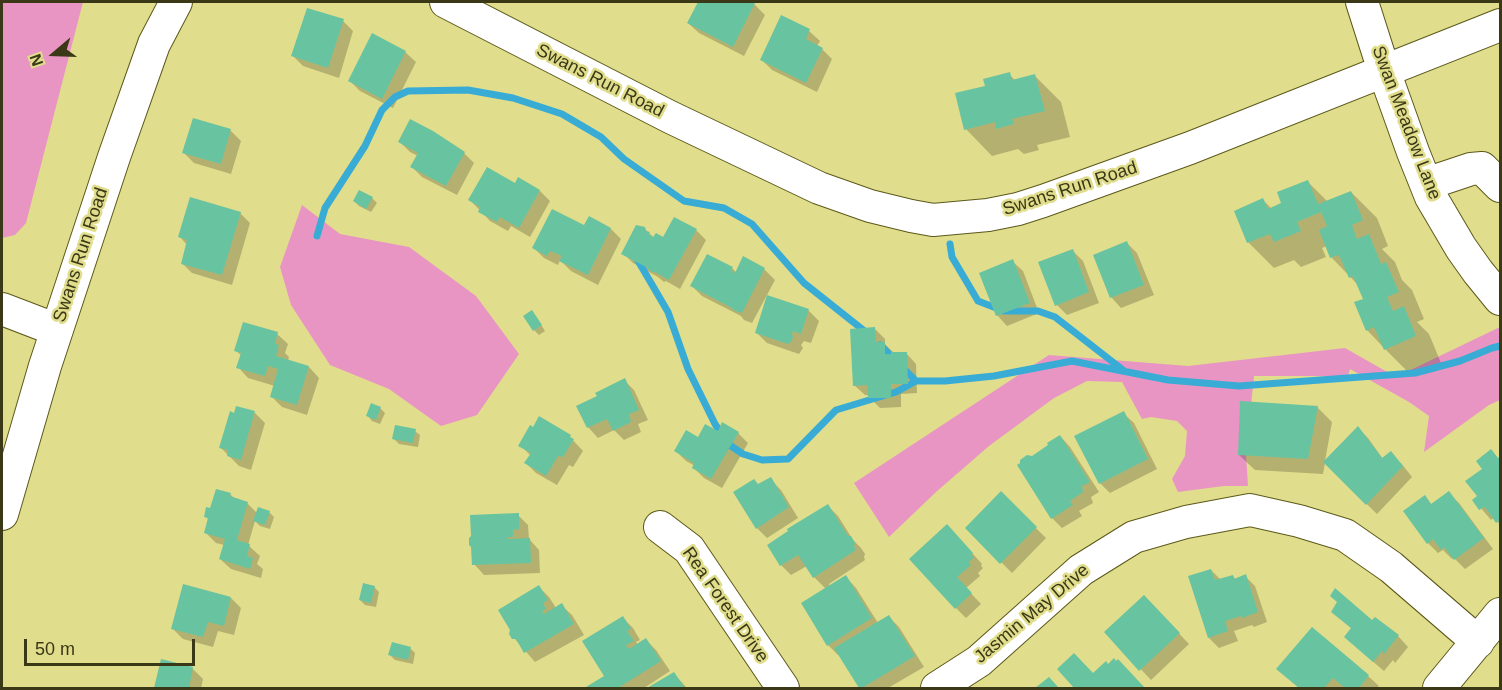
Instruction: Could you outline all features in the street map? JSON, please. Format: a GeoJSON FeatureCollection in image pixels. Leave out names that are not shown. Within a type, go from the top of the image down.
{"type":"FeatureCollection","features":[{"type":"Feature","properties":{"kind":"street","name":"Swans Run Road"},"geometry":{"type":"LineString","coordinates":[[2,514],[57,330],[114,157],[151,54],[176,2]]}},
{"type":"Feature","properties":{"kind":"street","name":"Swans Run Road"},"geometry":{"type":"LineString","coordinates":[[446,2],[670,117],[819,188],[870,206],[933,219],[988,215],[1043,201],[1190,148],[1500,25]]}},
{"type":"Feature","properties":{"kind":"street","name":"Swan Meadow Lane"},"geometry":{"type":"LineString","coordinates":[[1362,2],[1384,71],[1431,197],[1461,248],[1500,299]]}},
{"type":"Feature","properties":{"kind":"street"},"geometry":{"type":"LineString","coordinates":[[1426,184],[1471,169],[1482,168],[1500,186]]}},
{"type":"Feature","properties":{"kind":"street"},"geometry":{"type":"LineString","coordinates":[[2,309],[57,330]]}},
{"type":"Feature","properties":{"kind":"street","name":"Jasmin May Drive"},"geometry":{"type":"LineString","coordinates":[[937,688],[979,661],[1081,570],[1134,537],[1186,522],[1250,510],[1299,520],[1345,535],[1391,567],[1478,642]]}},
{"type":"Feature","properties":{"kind":"street","name":"Rea Forest Drive"},"geometry":{"type":"LineString","coordinates":[[660,527],[689,549],[783,688]]}},
{"type":"Feature","properties":{"kind":"street"},"geometry":{"type":"LineString","coordinates":[[1439,688],[1500,614]]}},
{"type":"Feature","properties":{"kind":"shaded area"},"geometry":{"type":"Polygon","coordinates":[[[2,2],[83,2],[26,223],[15,235],[2,238],[2,2]]]}},
{"type":"Feature","properties":{"kind":"shaded area"},"geometry":{"type":"Polygon","coordinates":[[[302,205],[340,234],[409,247],[476,296],[519,354],[477,415],[441,426],[389,389],[330,365],[291,305],[280,267],[302,205]]]}},
{"type":"Feature","properties":{"kind":"shaded area"},"geometry":{"type":"Polygon","coordinates":[[[1500,327],[1500,400],[1489,405],[1424,452],[1429,416],[1409,402],[1350,369],[1348,376],[1254,376],[1246,454],[1248,486],[1224,486],[1178,492],[1172,479],[1185,456],[1187,431],[1177,421],[1151,417],[1142,419],[1122,382],[1087,381],[1054,398],[989,446],[889,537],[854,483],[1049,355],[1188,366],[1345,348],[1396,377],[1500,327]]]}},
{"type":"Feature","properties":{"kind":"building"},"geometry":{"type":"Polygon","coordinates":[[[698,2],[755,3],[733,47],[687,23],[698,2]]]}},
{"type":"Feature","properties":{"kind":"building"},"geometry":{"type":"Polygon","coordinates":[[[307,8],[344,19],[328,68],[291,56],[307,8]]]}},
{"type":"Feature","properties":{"kind":"building"},"geometry":{"type":"Polygon","coordinates":[[[781,15],[810,29],[806,39],[823,48],[806,83],[760,60],[781,15]]]}},
{"type":"Feature","properties":{"kind":"building"},"geometry":{"type":"Polygon","coordinates":[[[372,33],[406,51],[382,99],[348,81],[372,33]]]}},
{"type":"Feature","properties":{"kind":"building"},"geometry":{"type":"Polygon","coordinates":[[[1010,72],[1012,80],[1035,74],[1045,111],[1012,119],[1014,124],[996,129],[995,122],[964,130],[955,93],[985,86],[983,79],[1010,72]]]}},
{"type":"Feature","properties":{"kind":"building"},"geometry":{"type":"Polygon","coordinates":[[[193,118],[231,129],[221,164],[182,153],[193,118]]]}},
{"type":"Feature","properties":{"kind":"building"},"geometry":{"type":"Polygon","coordinates":[[[410,119],[465,152],[446,186],[410,167],[418,153],[398,142],[410,119]]]}},
{"type":"Feature","properties":{"kind":"building"},"geometry":{"type":"Polygon","coordinates":[[[487,167],[515,183],[518,177],[540,190],[519,228],[500,217],[497,222],[478,212],[480,207],[468,200],[487,167]]]}},
{"type":"Feature","properties":{"kind":"building"},"geometry":{"type":"Polygon","coordinates":[[[1308,180],[1318,204],[1351,191],[1363,220],[1352,225],[1357,239],[1369,234],[1381,264],[1386,262],[1399,292],[1387,297],[1393,311],[1404,306],[1416,336],[1384,350],[1374,327],[1366,331],[1354,302],[1363,299],[1353,276],[1349,278],[1339,255],[1330,258],[1319,230],[1327,226],[1321,212],[1297,222],[1301,231],[1274,242],[1270,234],[1247,243],[1234,211],[1263,198],[1268,209],[1281,203],[1277,192],[1308,180]]]}},
{"type":"Feature","properties":{"kind":"building"},"geometry":{"type":"Polygon","coordinates":[[[359,190],[373,197],[366,209],[353,201],[359,190]]]}},
{"type":"Feature","properties":{"kind":"building"},"geometry":{"type":"Polygon","coordinates":[[[190,197],[241,212],[222,275],[181,264],[187,240],[178,237],[190,197]]]}},
{"type":"Feature","properties":{"kind":"building"},"geometry":{"type":"Polygon","coordinates":[[[552,209],[584,225],[589,216],[611,228],[588,275],[559,261],[562,256],[550,251],[547,256],[532,248],[552,209]]]}},
{"type":"Feature","properties":{"kind":"building"},"geometry":{"type":"Polygon","coordinates":[[[674,217],[697,229],[669,280],[621,254],[636,225],[645,227],[653,237],[656,233],[663,237],[674,217]]]}},
{"type":"Feature","properties":{"kind":"building"},"geometry":{"type":"Polygon","coordinates":[[[1127,241],[1144,285],[1110,298],[1093,255],[1127,241]]]}},
{"type":"Feature","properties":{"kind":"building"},"geometry":{"type":"Polygon","coordinates":[[[1073,249],[1089,292],[1055,306],[1038,262],[1073,249]]]}},
{"type":"Feature","properties":{"kind":"building"},"geometry":{"type":"Polygon","coordinates":[[[707,254],[733,267],[731,270],[735,273],[743,256],[765,268],[742,313],[690,286],[707,254]]]}},
{"type":"Feature","properties":{"kind":"building"},"geometry":{"type":"Polygon","coordinates":[[[1013,259],[1030,303],[996,316],[979,273],[1013,259]]]}},
{"type":"Feature","properties":{"kind":"building"},"geometry":{"type":"Polygon","coordinates":[[[767,295],[809,309],[801,334],[793,331],[793,337],[788,344],[755,333],[767,295]]]}},
{"type":"Feature","properties":{"kind":"building"},"geometry":{"type":"Polygon","coordinates":[[[532,310],[542,325],[533,331],[523,316],[532,310]]]}},
{"type":"Feature","properties":{"kind":"building"},"geometry":{"type":"Polygon","coordinates":[[[243,322],[278,332],[275,344],[279,345],[276,356],[309,366],[297,405],[270,397],[278,369],[268,366],[265,376],[236,368],[241,353],[234,351],[243,322]]]}},
{"type":"Feature","properties":{"kind":"building"},"geometry":{"type":"Polygon","coordinates":[[[875,327],[876,342],[885,342],[885,354],[907,352],[908,384],[891,384],[891,398],[868,398],[867,385],[853,386],[850,329],[875,327]]]}},
{"type":"Feature","properties":{"kind":"building"},"geometry":{"type":"Polygon","coordinates":[[[625,378],[639,410],[629,414],[631,422],[613,431],[607,419],[587,428],[576,406],[597,396],[595,393],[625,378]]]}},
{"type":"Feature","properties":{"kind":"building"},"geometry":{"type":"Polygon","coordinates":[[[1240,401],[1318,406],[1308,459],[1238,455],[1240,401]]]}},
{"type":"Feature","properties":{"kind":"building"},"geometry":{"type":"Polygon","coordinates":[[[371,403],[381,407],[376,420],[366,416],[371,403]]]}},
{"type":"Feature","properties":{"kind":"building"},"geometry":{"type":"Polygon","coordinates":[[[236,406],[255,411],[241,460],[227,456],[228,450],[219,448],[230,411],[234,413],[236,406]]]}},
{"type":"Feature","properties":{"kind":"building"},"geometry":{"type":"Polygon","coordinates":[[[1124,411],[1148,459],[1099,484],[1074,436],[1124,411]]]}},
{"type":"Feature","properties":{"kind":"building"},"geometry":{"type":"Polygon","coordinates":[[[539,416],[574,439],[563,457],[558,456],[546,476],[524,463],[531,453],[518,446],[530,425],[533,427],[539,416]]]}},
{"type":"Feature","properties":{"kind":"building"},"geometry":{"type":"Polygon","coordinates":[[[722,422],[739,432],[711,479],[692,468],[694,463],[674,451],[686,430],[698,437],[705,424],[718,431],[722,422]]]}},
{"type":"Feature","properties":{"kind":"building"},"geometry":{"type":"Polygon","coordinates":[[[395,425],[416,429],[413,443],[392,439],[395,425]]]}},
{"type":"Feature","properties":{"kind":"building"},"geometry":{"type":"Polygon","coordinates":[[[1358,426],[1382,458],[1391,451],[1403,466],[1366,505],[1323,462],[1358,426]]]}},
{"type":"Feature","properties":{"kind":"building"},"geometry":{"type":"Polygon","coordinates":[[[1060,435],[1090,482],[1082,486],[1083,492],[1070,501],[1073,505],[1051,519],[1017,465],[1027,455],[1032,456],[1060,435]]]}},
{"type":"Feature","properties":{"kind":"building"},"geometry":{"type":"Polygon","coordinates":[[[1491,449],[1498,458],[1500,456],[1500,520],[1496,523],[1485,507],[1479,510],[1472,500],[1477,496],[1465,481],[1482,469],[1476,461],[1491,449]]]}},
{"type":"Feature","properties":{"kind":"building"},"geometry":{"type":"Polygon","coordinates":[[[771,477],[789,507],[756,529],[733,492],[754,479],[758,484],[771,477]]]}},
{"type":"Feature","properties":{"kind":"building"},"geometry":{"type":"Polygon","coordinates":[[[216,489],[231,493],[230,496],[248,502],[237,540],[250,544],[247,556],[253,558],[250,569],[219,559],[225,539],[204,533],[208,518],[204,517],[206,507],[210,508],[216,489]]]}},
{"type":"Feature","properties":{"kind":"building"},"geometry":{"type":"Polygon","coordinates":[[[1001,491],[1037,527],[1000,564],[965,528],[1001,491]]]}},
{"type":"Feature","properties":{"kind":"building"},"geometry":{"type":"Polygon","coordinates":[[[1449,491],[1484,538],[1454,560],[1444,547],[1441,550],[1433,539],[1427,544],[1403,511],[1425,495],[1431,504],[1449,491]]]}},
{"type":"Feature","properties":{"kind":"building"},"geometry":{"type":"Polygon","coordinates":[[[828,504],[848,536],[851,536],[856,550],[813,578],[798,555],[780,566],[767,545],[788,531],[787,529],[828,504]]]}},
{"type":"Feature","properties":{"kind":"building"},"geometry":{"type":"Polygon","coordinates":[[[258,507],[270,511],[265,525],[253,521],[258,507]]]}},
{"type":"Feature","properties":{"kind":"building"},"geometry":{"type":"Polygon","coordinates":[[[519,513],[519,529],[513,530],[513,537],[508,537],[508,539],[530,538],[531,563],[472,565],[469,545],[470,515],[519,513]]]}},
{"type":"Feature","properties":{"kind":"building"},"geometry":{"type":"Polygon","coordinates":[[[947,524],[974,557],[969,562],[971,565],[957,577],[972,593],[955,609],[909,559],[947,524]]]}},
{"type":"Feature","properties":{"kind":"building"},"geometry":{"type":"Polygon","coordinates":[[[1211,569],[1215,580],[1233,575],[1234,579],[1246,574],[1258,612],[1225,621],[1228,631],[1208,638],[1188,576],[1211,569]]]}},
{"type":"Feature","properties":{"kind":"building"},"geometry":{"type":"Polygon","coordinates":[[[846,575],[872,618],[827,646],[801,603],[846,575]]]}},
{"type":"Feature","properties":{"kind":"building"},"geometry":{"type":"Polygon","coordinates":[[[363,583],[375,586],[371,603],[359,600],[363,583]]]}},
{"type":"Feature","properties":{"kind":"building"},"geometry":{"type":"Polygon","coordinates":[[[183,584],[231,597],[224,626],[208,622],[203,637],[171,629],[183,584]]]}},
{"type":"Feature","properties":{"kind":"building"},"geometry":{"type":"Polygon","coordinates":[[[539,585],[548,600],[543,603],[546,609],[542,611],[544,614],[562,603],[574,624],[524,653],[516,639],[512,639],[509,634],[510,630],[498,610],[539,585]]]}},
{"type":"Feature","properties":{"kind":"building"},"geometry":{"type":"Polygon","coordinates":[[[1335,588],[1372,620],[1375,617],[1399,635],[1384,654],[1382,651],[1373,662],[1344,637],[1351,628],[1331,612],[1337,602],[1330,596],[1335,588]]]}},
{"type":"Feature","properties":{"kind":"building"},"geometry":{"type":"Polygon","coordinates":[[[1144,595],[1180,633],[1139,671],[1104,632],[1144,595]]]}},
{"type":"Feature","properties":{"kind":"building"},"geometry":{"type":"Polygon","coordinates":[[[889,615],[915,656],[859,688],[834,648],[889,615]]]}},
{"type":"Feature","properties":{"kind":"building"},"geometry":{"type":"Polygon","coordinates":[[[623,616],[631,629],[627,631],[634,641],[626,645],[629,649],[646,638],[661,661],[618,688],[586,687],[604,676],[582,641],[623,616]]]}},
{"type":"Feature","properties":{"kind":"building"},"geometry":{"type":"Polygon","coordinates":[[[1312,627],[1369,675],[1359,688],[1345,688],[1333,678],[1324,688],[1299,688],[1276,669],[1312,627]]]}},
{"type":"Feature","properties":{"kind":"building"},"geometry":{"type":"Polygon","coordinates":[[[392,642],[411,647],[408,660],[388,655],[392,642]]]}},
{"type":"Feature","properties":{"kind":"building"},"geometry":{"type":"Polygon","coordinates":[[[1074,653],[1093,673],[1106,661],[1108,664],[1114,658],[1116,661],[1118,659],[1145,688],[1074,688],[1057,669],[1074,653]]]}},
{"type":"Feature","properties":{"kind":"building"},"geometry":{"type":"Polygon","coordinates":[[[161,659],[193,667],[189,688],[154,688],[161,659]]]}},
{"type":"Feature","properties":{"kind":"building"},"geometry":{"type":"Polygon","coordinates":[[[674,672],[685,688],[647,688],[674,672]]]}},
{"type":"Feature","properties":{"kind":"building"},"geometry":{"type":"Polygon","coordinates":[[[1049,677],[1059,688],[1035,688],[1049,677]]]}},
{"type":"Feature","properties":{"kind":"waterway"},"geometry":{"type":"LineString","coordinates":[[317,236],[325,208],[365,146],[382,110],[395,97],[408,91],[468,90],[513,98],[562,114],[601,137],[624,159],[684,201],[724,208],[752,224],[804,283],[867,333]]}},
{"type":"Feature","properties":{"kind":"waterway"},"geometry":{"type":"LineString","coordinates":[[950,244],[952,257],[978,301],[1004,311],[1038,311],[1055,317],[1123,370]]}},
{"type":"Feature","properties":{"kind":"waterway"},"geometry":{"type":"LineString","coordinates":[[637,259],[668,312],[688,369],[715,424],[728,444],[743,454],[762,460],[788,459],[836,410],[896,392],[916,381],[945,381],[994,376],[1072,361],[1168,380],[1239,386],[1415,373],[1460,361],[1500,346]]}},
{"type":"Feature","properties":{"kind":"waterway"},"geometry":{"type":"LineString","coordinates":[[880,345],[916,381]]}}]}
